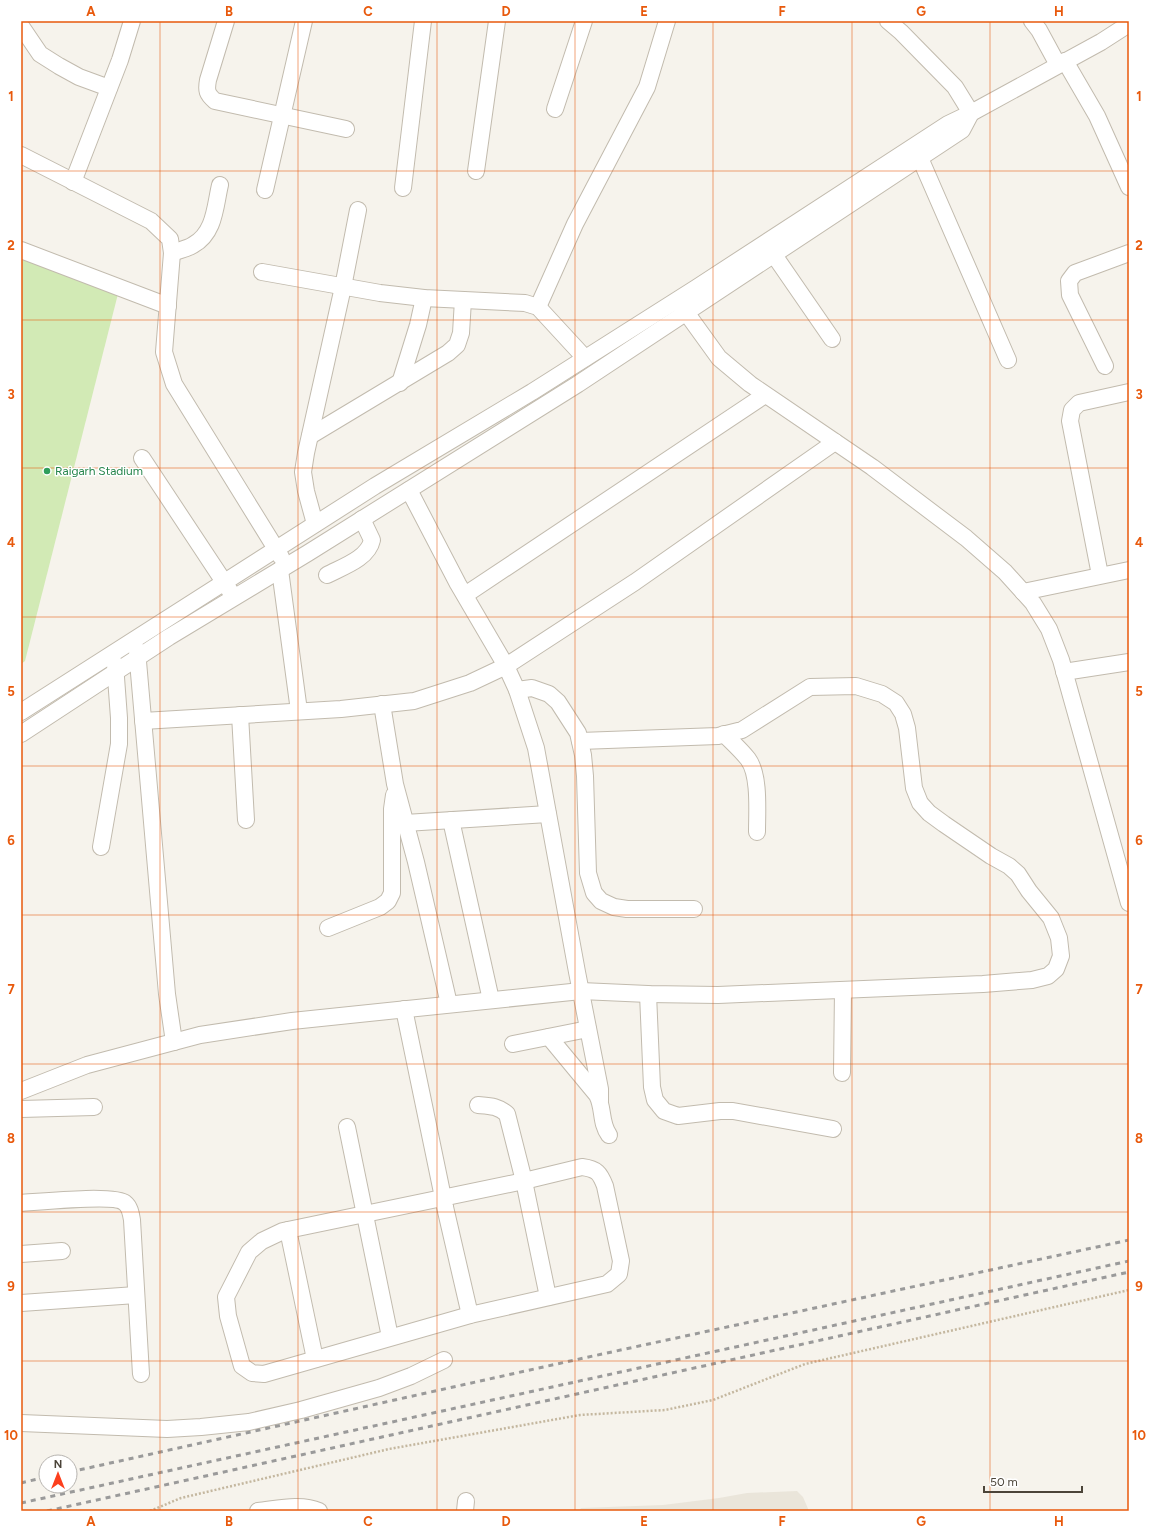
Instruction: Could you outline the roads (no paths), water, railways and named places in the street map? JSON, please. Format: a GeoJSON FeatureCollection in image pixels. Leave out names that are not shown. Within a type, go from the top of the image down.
{"type":"FeatureCollection","features":[{"type":"Feature","properties":{"kind":"street"},"geometry":{"type":"LineString","coordinates":[[73,182],[120,60],[132,21]]}},
{"type":"Feature","properties":{"kind":"street"},"geometry":{"type":"LineString","coordinates":[[226,21],[208,80],[206,89],[208,95],[215,101],[346,129]]}},
{"type":"Feature","properties":{"kind":"street"},"geometry":{"type":"LineString","coordinates":[[266,190],[304,21]]}},
{"type":"Feature","properties":{"kind":"street"},"geometry":{"type":"LineString","coordinates":[[403,188],[424,21]]}},
{"type":"Feature","properties":{"kind":"street"},"geometry":{"type":"LineString","coordinates":[[476,171],[497,21]]}},
{"type":"Feature","properties":{"kind":"street"},"geometry":{"type":"LineString","coordinates":[[555,109],[584,21]]}},
{"type":"Feature","properties":{"kind":"street"},"geometry":{"type":"LineString","coordinates":[[538,307],[575,224],[647,87],[667,21]]}},
{"type":"Feature","properties":{"kind":"street"},"geometry":{"type":"LineString","coordinates":[[888,21],[901,32],[955,87],[971,113]]}},
{"type":"Feature","properties":{"kind":"street"},"geometry":{"type":"LineString","coordinates":[[1032,21],[1098,116],[1129,187]]}},
{"type":"Feature","properties":{"kind":"street"},"geometry":{"type":"LineString","coordinates":[[21,734],[138,657],[578,384],[686,313],[774,255],[810,222],[948,124],[1101,42],[1129,24]]}},
{"type":"Feature","properties":{"kind":"street"},"geometry":{"type":"LineString","coordinates":[[21,26],[40,54],[79,77],[109,88]]}},
{"type":"Feature","properties":{"kind":"street"},"geometry":{"type":"LineString","coordinates":[[21,712],[315,524],[677,300],[920,158],[962,130],[971,113]]}},
{"type":"Feature","properties":{"kind":"street"},"geometry":{"type":"LineString","coordinates":[[21,155],[151,221],[170,239],[172,253],[164,352],[174,384],[276,549],[283,568],[299,712]]}},
{"type":"Feature","properties":{"kind":"street"},"geometry":{"type":"LineString","coordinates":[[920,158],[1008,360]]}},
{"type":"Feature","properties":{"kind":"street"},"geometry":{"type":"LineString","coordinates":[[172,253],[193,245],[204,237],[211,226],[220,185]]}},
{"type":"Feature","properties":{"kind":"street"},"geometry":{"type":"LineString","coordinates":[[315,524],[306,491],[303,472],[358,210]]}},
{"type":"Feature","properties":{"kind":"street"},"geometry":{"type":"LineString","coordinates":[[21,250],[168,306]]}},
{"type":"Feature","properties":{"kind":"street"},"geometry":{"type":"LineString","coordinates":[[1104,366],[1070,295],[1069,281],[1075,273],[1129,252]]}},
{"type":"Feature","properties":{"kind":"street"},"geometry":{"type":"LineString","coordinates":[[774,255],[832,339]]}},
{"type":"Feature","properties":{"kind":"street"},"geometry":{"type":"LineString","coordinates":[[262,272],[343,287],[424,298],[516,302],[538,307],[585,358]]}},
{"type":"Feature","properties":{"kind":"street"},"geometry":{"type":"LineString","coordinates":[[400,383],[418,325],[424,298]]}},
{"type":"Feature","properties":{"kind":"street"},"geometry":{"type":"LineString","coordinates":[[310,436],[400,383],[448,353],[457,345],[461,334],[463,300]]}},
{"type":"Feature","properties":{"kind":"street"},"geometry":{"type":"LineString","coordinates":[[677,300],[719,358],[765,395],[872,467],[966,538],[1005,572],[1033,603],[1049,629],[1064,672],[1129,903]]}},
{"type":"Feature","properties":{"kind":"street"},"geometry":{"type":"LineString","coordinates":[[1100,575],[1070,421],[1072,410],[1079,402],[1129,392]]}},
{"type":"Feature","properties":{"kind":"street"},"geometry":{"type":"LineString","coordinates":[[465,595],[765,395]]}},
{"type":"Feature","properties":{"kind":"street"},"geometry":{"type":"LineString","coordinates":[[143,721],[299,712],[414,701],[470,684],[506,666],[636,582],[836,442]]}},
{"type":"Feature","properties":{"kind":"street"},"geometry":{"type":"LineString","coordinates":[[142,458],[234,598]]}},
{"type":"Feature","properties":{"kind":"street"},"geometry":{"type":"LineString","coordinates":[[409,490],[465,595],[506,666],[517,690],[536,748],[600,1089],[602,1121],[609,1135]]}},
{"type":"Feature","properties":{"kind":"street"},"geometry":{"type":"LineString","coordinates":[[327,575],[363,555],[370,548],[372,540],[362,519]]}},
{"type":"Feature","properties":{"kind":"street"},"geometry":{"type":"LineString","coordinates":[[1023,592],[1129,570]]}},
{"type":"Feature","properties":{"kind":"street"},"geometry":{"type":"LineString","coordinates":[[136,638],[167,994],[174,1042]]}},
{"type":"Feature","properties":{"kind":"street"},"geometry":{"type":"LineString","coordinates":[[101,847],[119,744],[116,672],[113,653]]}},
{"type":"Feature","properties":{"kind":"street"},"geometry":{"type":"LineString","coordinates":[[1064,672],[1129,662]]}},
{"type":"Feature","properties":{"kind":"street"},"geometry":{"type":"LineString","coordinates":[[21,1090],[86,1065],[200,1035],[253,1026],[581,991],[718,995],[983,984],[1032,980],[1048,976],[1056,969],[1061,956],[1059,938],[1051,918],[1029,892],[1018,874],[1009,866],[944,824],[929,813],[920,803],[914,788],[907,728],[903,714],[896,703],[882,694],[856,686],[810,687],[742,730],[718,736],[580,741]]}},
{"type":"Feature","properties":{"kind":"street"},"geometry":{"type":"LineString","coordinates":[[517,690],[532,688],[549,694],[558,702],[578,733],[585,776],[588,873],[594,893],[601,901],[614,907],[627,909],[694,909]]}},
{"type":"Feature","properties":{"kind":"street"},"geometry":{"type":"LineString","coordinates":[[382,704],[395,784],[406,823],[450,1004]]}},
{"type":"Feature","properties":{"kind":"street"},"geometry":{"type":"LineString","coordinates":[[240,715],[246,820]]}},
{"type":"Feature","properties":{"kind":"street"},"geometry":{"type":"LineString","coordinates":[[724,734],[748,760],[754,775],[757,832]]}},
{"type":"Feature","properties":{"kind":"street"},"geometry":{"type":"LineString","coordinates":[[328,928],[380,907],[388,901],[392,893],[392,809],[395,784]]}},
{"type":"Feature","properties":{"kind":"street"},"geometry":{"type":"LineString","coordinates":[[406,823],[548,814]]}},
{"type":"Feature","properties":{"kind":"street"},"geometry":{"type":"LineString","coordinates":[[451,820],[491,1000]]}},
{"type":"Feature","properties":{"kind":"street"},"geometry":{"type":"LineString","coordinates":[[842,1073],[843,990]]}},
{"type":"Feature","properties":{"kind":"street"},"geometry":{"type":"LineString","coordinates":[[648,994],[652,1087],[655,1100],[664,1111],[678,1116],[733,1111],[833,1129]]}},
{"type":"Feature","properties":{"kind":"street"},"geometry":{"type":"LineString","coordinates":[[404,1009],[443,1198],[470,1315]]}},
{"type":"Feature","properties":{"kind":"street"},"geometry":{"type":"LineString","coordinates":[[513,1044],[588,1029]]}},
{"type":"Feature","properties":{"kind":"street"},"geometry":{"type":"LineString","coordinates":[[548,1037],[597,1095],[600,1101]]}},
{"type":"Feature","properties":{"kind":"street"},"geometry":{"type":"LineString","coordinates":[[478,1105],[500,1108],[507,1114],[524,1181],[548,1297]]}},
{"type":"Feature","properties":{"kind":"street"},"geometry":{"type":"LineString","coordinates":[[21,1109],[94,1107]]}},
{"type":"Feature","properties":{"kind":"street"},"geometry":{"type":"LineString","coordinates":[[347,1127],[390,1337]]}},
{"type":"Feature","properties":{"kind":"street"},"geometry":{"type":"LineString","coordinates":[[575,1168],[591,1168],[596,1170],[602,1177],[606,1186],[621,1261],[619,1274],[607,1284],[470,1315],[264,1374],[252,1374],[242,1366],[228,1316],[226,1297],[249,1252],[262,1241],[288,1230],[524,1181],[575,1168]]}},
{"type":"Feature","properties":{"kind":"street"},"geometry":{"type":"LineString","coordinates":[[21,1203],[94,1199],[119,1200],[125,1203],[130,1210],[132,1220],[141,1374]]}},
{"type":"Feature","properties":{"kind":"street"},"geometry":{"type":"LineString","coordinates":[[288,1230],[315,1359]]}},
{"type":"Feature","properties":{"kind":"street"},"geometry":{"type":"LineString","coordinates":[[21,1254],[62,1251]]}},
{"type":"Feature","properties":{"kind":"street"},"geometry":{"type":"LineString","coordinates":[[21,1303],[136,1295]]}},
{"type":"Feature","properties":{"kind":"street"},"geometry":{"type":"LineString","coordinates":[[21,1423],[167,1429],[249,1422],[301,1410],[379,1388],[410,1376],[444,1360]]}},
{"type":"Feature","properties":{"kind":"street"},"geometry":{"type":"LineString","coordinates":[[258,1511],[312,1508],[319,1511]]}},
{"type":"Feature","properties":{"kind":"railway"},"geometry":{"type":"LineString","coordinates":[[78,1470],[593,1356],[1129,1240]]}},
{"type":"Feature","properties":{"kind":"railway"},"geometry":{"type":"LineString","coordinates":[[21,1503],[1129,1261]]}},
{"type":"Feature","properties":{"kind":"railway"},"geometry":{"type":"LineString","coordinates":[[47,1511],[1129,1272]]}},
{"type":"Feature","properties":{"kind":"railway"},"geometry":{"type":"LineString","coordinates":[[21,1483],[38,1479]]}},
{"type":"Feature","properties":{"kind":"place","name":"Raigarh Stadium"},"geometry":{"type":"Point","coordinates":[47,471]}}]}
